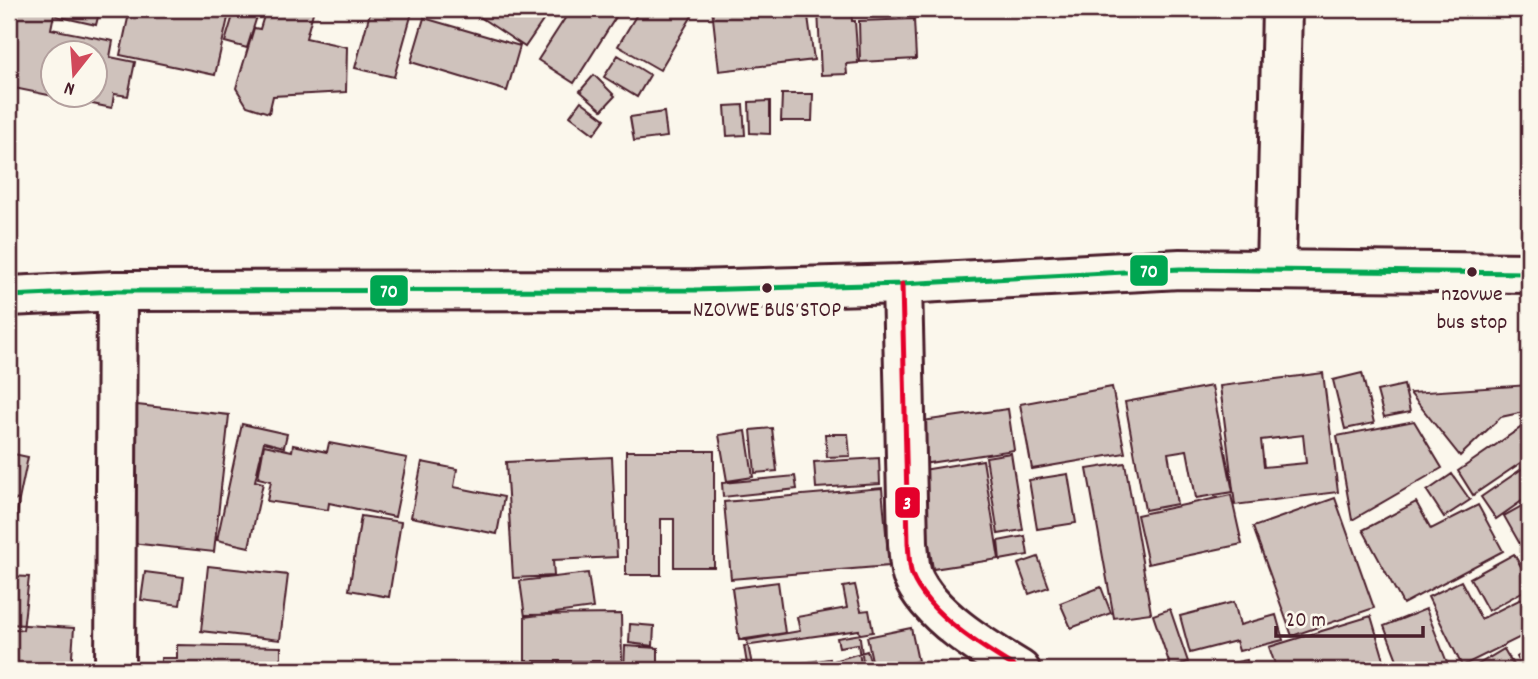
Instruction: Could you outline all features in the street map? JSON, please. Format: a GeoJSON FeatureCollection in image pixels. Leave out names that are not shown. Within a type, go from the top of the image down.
{"type":"FeatureCollection","features":[{"type":"Feature","properties":{"kind":"main road"},"geometry":{"type":"LineString","coordinates":[[1276,270],[1282,9]]}},
{"type":"Feature","properties":{"kind":"main road"},"geometry":{"type":"LineString","coordinates":[[9,296],[117,290],[667,290],[902,284],[1180,269],[1529,273]]}},
{"type":"Feature","properties":{"kind":"main road"},"geometry":{"type":"LineString","coordinates":[[902,284],[908,543],[912,575],[927,597],[960,631],[1020,670]]}},
{"type":"Feature","properties":{"kind":"main road"},"geometry":{"type":"LineString","coordinates":[[115,670],[117,290]]}},
{"type":"Feature","properties":{"kind":"building"},"geometry":{"type":"Polygon","coordinates":[[[9,9],[55,9],[51,29],[98,38],[38,38],[38,93],[9,87],[9,9]]]}},
{"type":"Feature","properties":{"kind":"building"},"geometry":{"type":"Polygon","coordinates":[[[58,9],[100,9],[96,25],[56,16],[58,9]]]}},
{"type":"Feature","properties":{"kind":"building"},"geometry":{"type":"Polygon","coordinates":[[[130,9],[230,9],[215,75],[120,55],[130,9]]]}},
{"type":"Feature","properties":{"kind":"building"},"geometry":{"type":"Polygon","coordinates":[[[235,9],[258,13],[247,48],[225,42],[235,9]]]}},
{"type":"Feature","properties":{"kind":"building"},"geometry":{"type":"Polygon","coordinates":[[[266,9],[314,9],[306,38],[347,47],[346,92],[273,96],[269,113],[247,106],[236,88],[254,28],[260,29],[266,9]]]}},
{"type":"Feature","properties":{"kind":"building"},"geometry":{"type":"Polygon","coordinates":[[[371,9],[413,9],[394,77],[355,68],[371,9]]]}},
{"type":"Feature","properties":{"kind":"building"},"geometry":{"type":"Polygon","coordinates":[[[468,9],[551,9],[525,47],[468,9]]]}},
{"type":"Feature","properties":{"kind":"building"},"geometry":{"type":"Polygon","coordinates":[[[571,9],[621,9],[574,83],[538,60],[571,9]]]}},
{"type":"Feature","properties":{"kind":"building"},"geometry":{"type":"Polygon","coordinates":[[[640,9],[696,9],[660,70],[618,46],[640,9]]]}},
{"type":"Feature","properties":{"kind":"building"},"geometry":{"type":"Polygon","coordinates":[[[712,9],[807,9],[814,60],[719,71],[712,9]]]}},
{"type":"Feature","properties":{"kind":"building"},"geometry":{"type":"Polygon","coordinates":[[[818,9],[851,9],[852,21],[855,21],[858,63],[846,64],[847,74],[821,75],[818,9]]]}},
{"type":"Feature","properties":{"kind":"building"},"geometry":{"type":"Polygon","coordinates":[[[424,18],[520,46],[507,91],[411,62],[424,18]]]}},
{"type":"Feature","properties":{"kind":"building"},"geometry":{"type":"Polygon","coordinates":[[[914,19],[916,59],[860,62],[859,21],[914,19]]]}},
{"type":"Feature","properties":{"kind":"building"},"geometry":{"type":"Polygon","coordinates":[[[108,40],[113,41],[110,57],[135,62],[128,96],[114,94],[112,108],[108,107],[108,40]]]}},
{"type":"Feature","properties":{"kind":"building"},"geometry":{"type":"Polygon","coordinates":[[[618,55],[650,75],[637,97],[604,77],[618,55]]]}},
{"type":"Feature","properties":{"kind":"building"},"geometry":{"type":"Polygon","coordinates":[[[594,75],[615,96],[602,110],[580,91],[594,75]]]}},
{"type":"Feature","properties":{"kind":"building"},"geometry":{"type":"Polygon","coordinates":[[[782,94],[813,94],[812,121],[781,121],[782,94]]]}},
{"type":"Feature","properties":{"kind":"building"},"geometry":{"type":"Polygon","coordinates":[[[581,101],[605,119],[594,134],[570,116],[581,101]]]}},
{"type":"Feature","properties":{"kind":"building"},"geometry":{"type":"Polygon","coordinates":[[[770,101],[770,134],[750,133],[749,102],[770,101]]]}},
{"type":"Feature","properties":{"kind":"building"},"geometry":{"type":"Polygon","coordinates":[[[743,105],[745,135],[727,136],[725,106],[743,105]]]}},
{"type":"Feature","properties":{"kind":"building"},"geometry":{"type":"Polygon","coordinates":[[[664,112],[667,137],[634,141],[630,117],[664,112]]]}},
{"type":"Feature","properties":{"kind":"building"},"geometry":{"type":"Polygon","coordinates":[[[1323,373],[1338,492],[1235,505],[1220,386],[1323,373]],[[1303,435],[1261,440],[1264,467],[1306,463],[1303,435]]]}},
{"type":"Feature","properties":{"kind":"building"},"geometry":{"type":"Polygon","coordinates":[[[1362,373],[1374,423],[1345,429],[1333,380],[1362,373]]]}},
{"type":"Feature","properties":{"kind":"building"},"geometry":{"type":"Polygon","coordinates":[[[1404,385],[1410,412],[1384,417],[1377,391],[1404,385]]]}},
{"type":"Feature","properties":{"kind":"building"},"geometry":{"type":"Polygon","coordinates":[[[1529,385],[1529,411],[1501,417],[1460,456],[1410,393],[1529,385]]]}},
{"type":"Feature","properties":{"kind":"building"},"geometry":{"type":"Polygon","coordinates":[[[1212,386],[1233,492],[1196,498],[1187,450],[1168,453],[1177,504],[1145,510],[1125,402],[1212,386]]]}},
{"type":"Feature","properties":{"kind":"building"},"geometry":{"type":"Polygon","coordinates":[[[1112,387],[1125,453],[1032,469],[1020,404],[1112,387]]]}},
{"type":"Feature","properties":{"kind":"building"},"geometry":{"type":"Polygon","coordinates":[[[137,405],[229,415],[214,552],[122,542],[137,405]]]}},
{"type":"Feature","properties":{"kind":"building"},"geometry":{"type":"Polygon","coordinates":[[[1008,409],[1014,450],[922,464],[915,422],[1008,409]]]}},
{"type":"Feature","properties":{"kind":"building"},"geometry":{"type":"Polygon","coordinates":[[[1414,421],[1442,468],[1352,520],[1337,436],[1414,421]]]}},
{"type":"Feature","properties":{"kind":"building"},"geometry":{"type":"Polygon","coordinates":[[[1529,422],[1529,457],[1473,495],[1458,471],[1529,422]]]}},
{"type":"Feature","properties":{"kind":"building"},"geometry":{"type":"Polygon","coordinates":[[[242,424],[287,434],[284,447],[264,442],[255,481],[263,483],[249,547],[217,540],[242,424]]]}},
{"type":"Feature","properties":{"kind":"building"},"geometry":{"type":"Polygon","coordinates":[[[772,428],[777,471],[755,473],[751,430],[772,428]]]}},
{"type":"Feature","properties":{"kind":"building"},"geometry":{"type":"Polygon","coordinates":[[[746,431],[753,477],[727,481],[719,435],[746,431]]]}},
{"type":"Feature","properties":{"kind":"building"},"geometry":{"type":"Polygon","coordinates":[[[825,434],[848,434],[850,456],[827,457],[825,434]]]}},
{"type":"Feature","properties":{"kind":"building"},"geometry":{"type":"Polygon","coordinates":[[[329,443],[407,458],[395,517],[329,503],[328,510],[267,501],[271,481],[258,478],[264,445],[292,451],[293,445],[327,452],[329,443]]]}},
{"type":"Feature","properties":{"kind":"building"},"geometry":{"type":"Polygon","coordinates":[[[626,451],[714,451],[714,567],[674,567],[674,519],[661,519],[661,575],[626,575],[626,451]]]}},
{"type":"Feature","properties":{"kind":"building"},"geometry":{"type":"Polygon","coordinates":[[[9,453],[28,457],[9,548],[9,453]]]}},
{"type":"Feature","properties":{"kind":"building"},"geometry":{"type":"Polygon","coordinates":[[[1011,453],[1023,530],[998,534],[986,457],[1011,453]]]}},
{"type":"Feature","properties":{"kind":"building"},"geometry":{"type":"Polygon","coordinates":[[[612,457],[617,557],[553,560],[554,576],[513,578],[506,462],[612,457]]]}},
{"type":"Feature","properties":{"kind":"building"},"geometry":{"type":"Polygon","coordinates":[[[879,458],[880,484],[816,488],[814,462],[879,458]]]}},
{"type":"Feature","properties":{"kind":"building"},"geometry":{"type":"Polygon","coordinates":[[[983,460],[999,559],[933,569],[917,471],[983,460]]]}},
{"type":"Feature","properties":{"kind":"building"},"geometry":{"type":"Polygon","coordinates":[[[422,462],[457,469],[454,487],[504,497],[497,534],[411,517],[422,462]]]}},
{"type":"Feature","properties":{"kind":"building"},"geometry":{"type":"Polygon","coordinates":[[[1125,463],[1151,613],[1114,618],[1087,469],[1125,463]]]}},
{"type":"Feature","properties":{"kind":"building"},"geometry":{"type":"Polygon","coordinates":[[[1529,464],[1529,496],[1496,519],[1481,497],[1529,464]]]}},
{"type":"Feature","properties":{"kind":"building"},"geometry":{"type":"Polygon","coordinates":[[[1068,474],[1076,523],[1037,529],[1029,480],[1068,474]]]}},
{"type":"Feature","properties":{"kind":"building"},"geometry":{"type":"Polygon","coordinates":[[[1452,474],[1470,500],[1444,517],[1427,491],[1452,474]]]}},
{"type":"Feature","properties":{"kind":"building"},"geometry":{"type":"Polygon","coordinates":[[[795,476],[797,489],[723,497],[722,483],[795,476]]]}},
{"type":"Feature","properties":{"kind":"building"},"geometry":{"type":"Polygon","coordinates":[[[882,488],[889,566],[731,579],[724,502],[882,488]]]}},
{"type":"Feature","properties":{"kind":"building"},"geometry":{"type":"Polygon","coordinates":[[[1231,495],[1242,544],[1148,564],[1137,515],[1231,495]]]}},
{"type":"Feature","properties":{"kind":"building"},"geometry":{"type":"Polygon","coordinates":[[[1335,498],[1374,608],[1292,636],[1253,527],[1335,498]]]}},
{"type":"Feature","properties":{"kind":"building"},"geometry":{"type":"Polygon","coordinates":[[[9,499],[19,500],[10,576],[29,577],[23,630],[9,628],[9,499]]]}},
{"type":"Feature","properties":{"kind":"building"},"geometry":{"type":"Polygon","coordinates":[[[1416,502],[1431,529],[1478,505],[1503,551],[1403,604],[1363,530],[1416,502]]]}},
{"type":"Feature","properties":{"kind":"building"},"geometry":{"type":"Polygon","coordinates":[[[1529,502],[1529,560],[1504,516],[1529,502]]]}},
{"type":"Feature","properties":{"kind":"building"},"geometry":{"type":"Polygon","coordinates":[[[361,516],[401,522],[389,597],[349,590],[361,516]]]}},
{"type":"Feature","properties":{"kind":"building"},"geometry":{"type":"Polygon","coordinates":[[[1025,536],[1028,555],[1000,560],[998,541],[1025,536]]]}},
{"type":"Feature","properties":{"kind":"building"},"geometry":{"type":"Polygon","coordinates":[[[1514,554],[1529,581],[1529,588],[1488,611],[1470,578],[1514,554]]]}},
{"type":"Feature","properties":{"kind":"building"},"geometry":{"type":"Polygon","coordinates":[[[1038,557],[1049,587],[1029,594],[1018,564],[1038,557]]]}},
{"type":"Feature","properties":{"kind":"building"},"geometry":{"type":"Polygon","coordinates":[[[208,566],[288,575],[280,640],[201,631],[208,566]]]}},
{"type":"Feature","properties":{"kind":"building"},"geometry":{"type":"Polygon","coordinates":[[[145,572],[184,577],[180,605],[141,600],[145,572]]]}},
{"type":"Feature","properties":{"kind":"building"},"geometry":{"type":"Polygon","coordinates":[[[588,573],[593,608],[525,617],[520,581],[588,573]]]}},
{"type":"Feature","properties":{"kind":"building"},"geometry":{"type":"Polygon","coordinates":[[[1461,581],[1481,619],[1529,595],[1529,633],[1462,666],[1428,597],[1461,581]]]}},
{"type":"Feature","properties":{"kind":"building"},"geometry":{"type":"Polygon","coordinates":[[[778,582],[785,633],[739,640],[732,588],[778,582]]]}},
{"type":"Feature","properties":{"kind":"building"},"geometry":{"type":"Polygon","coordinates":[[[855,585],[861,611],[869,610],[873,632],[837,638],[839,647],[858,644],[861,665],[832,670],[830,659],[753,670],[747,640],[800,631],[797,617],[847,608],[843,587],[855,585]]]}},
{"type":"Feature","properties":{"kind":"building"},"geometry":{"type":"Polygon","coordinates":[[[1101,587],[1111,613],[1071,628],[1060,603],[1101,587]]]}},
{"type":"Feature","properties":{"kind":"building"},"geometry":{"type":"Polygon","coordinates":[[[1234,602],[1240,625],[1276,615],[1283,640],[1239,651],[1236,641],[1190,653],[1180,616],[1234,602]]]}},
{"type":"Feature","properties":{"kind":"building"},"geometry":{"type":"Polygon","coordinates":[[[1170,609],[1188,662],[1171,668],[1153,615],[1170,609]]]}},
{"type":"Feature","properties":{"kind":"building"},"geometry":{"type":"Polygon","coordinates":[[[1426,609],[1450,670],[1401,670],[1384,626],[1426,609]]]}},
{"type":"Feature","properties":{"kind":"building"},"geometry":{"type":"Polygon","coordinates":[[[621,614],[622,661],[525,661],[525,615],[621,614]]]}},
{"type":"Feature","properties":{"kind":"building"},"geometry":{"type":"Polygon","coordinates":[[[1371,616],[1387,670],[1277,670],[1269,647],[1371,616]]]}},
{"type":"Feature","properties":{"kind":"building"},"geometry":{"type":"Polygon","coordinates":[[[9,624],[74,628],[71,670],[9,670],[9,624]]]}},
{"type":"Feature","properties":{"kind":"building"},"geometry":{"type":"Polygon","coordinates":[[[630,624],[654,626],[653,646],[629,643],[630,624]]]}},
{"type":"Feature","properties":{"kind":"building"},"geometry":{"type":"Polygon","coordinates":[[[911,628],[918,661],[874,670],[867,637],[911,628]]]}},
{"type":"Feature","properties":{"kind":"building"},"geometry":{"type":"Polygon","coordinates":[[[859,630],[864,670],[748,670],[744,646],[859,630]]]}},
{"type":"Feature","properties":{"kind":"building"},"geometry":{"type":"Polygon","coordinates":[[[177,645],[281,647],[281,670],[161,670],[161,658],[177,658],[177,645]]]}},
{"type":"Feature","properties":{"kind":"building"},"geometry":{"type":"Polygon","coordinates":[[[625,646],[658,648],[658,670],[624,670],[625,646]]]}},
{"type":"Feature","properties":{"kind":"building"},"geometry":{"type":"Polygon","coordinates":[[[1504,649],[1516,670],[1469,670],[1504,649]]]}},
{"type":"Feature","properties":{"kind":"building"},"geometry":{"type":"Polygon","coordinates":[[[1529,650],[1529,670],[1524,670],[1517,657],[1529,650]]]}},
{"type":"Feature","properties":{"kind":"building"},"geometry":{"type":"Polygon","coordinates":[[[867,651],[873,670],[821,670],[820,665],[867,651]]]}},
{"type":"Feature","properties":{"kind":"building"},"geometry":{"type":"Polygon","coordinates":[[[1247,660],[1249,670],[1197,670],[1247,660]]]}},
{"type":"Feature","properties":{"kind":"building"},"geometry":{"type":"Polygon","coordinates":[[[528,664],[529,670],[518,670],[517,666],[528,664]]]}},
{"type":"Feature","properties":{"kind":"building"},"geometry":{"type":"Polygon","coordinates":[[[615,665],[615,670],[568,670],[568,666],[615,665]]]}},
{"type":"Feature","properties":{"kind":"transit line","name":"70"},"geometry":{"type":"LineString","coordinates":[[9,296],[117,291],[695,290],[902,284],[1180,269],[1529,273]]}},
{"type":"Feature","properties":{"kind":"transit line","name":"3"},"geometry":{"type":"LineString","coordinates":[[902,284],[908,543],[912,575],[920,590],[944,617],[1020,670]]}},
{"type":"Feature","properties":{"kind":"place","name":"nzovwe bus stop"},"geometry":{"type":"Point","coordinates":[1472,272]}},
{"type":"Feature","properties":{"kind":"place","name":"NZOVWE BUS STOP"},"geometry":{"type":"Point","coordinates":[767,288]}}]}
